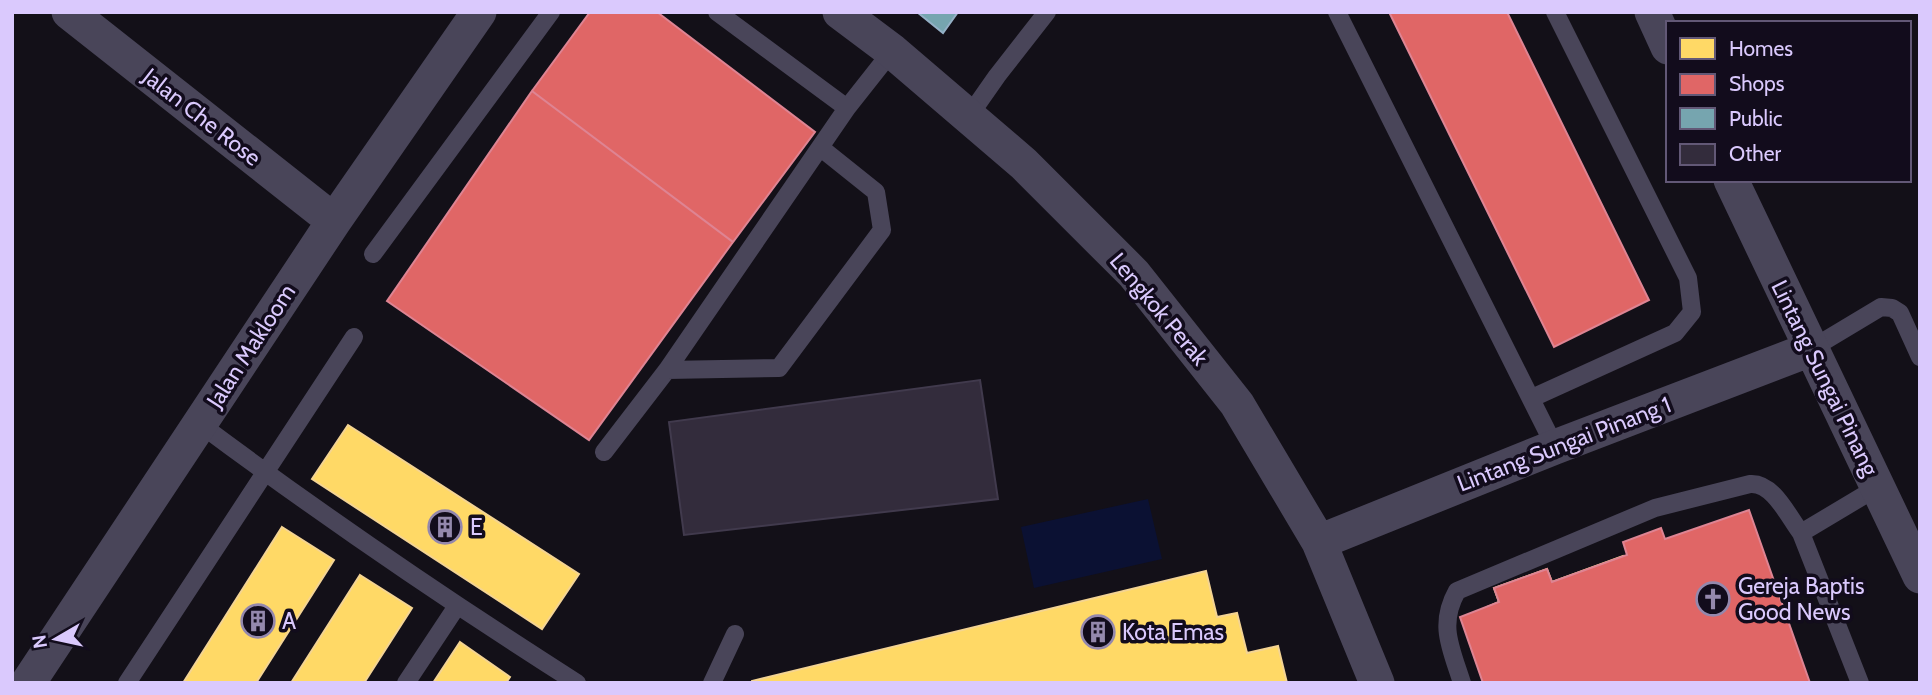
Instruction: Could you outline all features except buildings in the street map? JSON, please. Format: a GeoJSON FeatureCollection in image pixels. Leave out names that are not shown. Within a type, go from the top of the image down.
{"type":"FeatureCollection","features":[{"type":"Feature","properties":{"kind":"street","name":"Jalan Che Rose"},"geometry":{"type":"LineString","coordinates":[[69,12],[334,221]]}},
{"type":"Feature","properties":{"kind":"street","name":"Jalan Makloom"},"geometry":{"type":"LineString","coordinates":[[28,683],[334,221],[479,12]]}},
{"type":"Feature","properties":{"kind":"street","name":"Lengkok Perak"},"geometry":{"type":"LineString","coordinates":[[840,12],[892,51],[1024,164],[1134,274],[1237,404],[1319,542],[1377,683]]}},
{"type":"Feature","properties":{"kind":"street"},"geometry":{"type":"LineString","coordinates":[[1651,12],[1666,43]]}},
{"type":"Feature","properties":{"kind":"street","name":"Lintang Sungai Pinang"},"geometry":{"type":"LineString","coordinates":[[1732,182],[1920,576]]}},
{"type":"Feature","properties":{"kind":"street","name":"Lintang Sungai Pinang 1"},"geometry":{"type":"LineString","coordinates":[[1319,542],[1555,447],[1811,349]]}},
{"type":"Feature","properties":{"kind":"lane"},"geometry":{"type":"LineString","coordinates":[[373,254],[551,12]]}},
{"type":"Feature","properties":{"kind":"lane"},"geometry":{"type":"LineString","coordinates":[[717,12],[847,108]]}},
{"type":"Feature","properties":{"kind":"lane"},"geometry":{"type":"LineString","coordinates":[[969,116],[1047,12]]}},
{"type":"Feature","properties":{"kind":"lane"},"geometry":{"type":"LineString","coordinates":[[1337,12],[1555,447]]}},
{"type":"Feature","properties":{"kind":"lane"},"geometry":{"type":"LineString","coordinates":[[1532,398],[1675,333],[1692,312],[1688,278],[1555,12]]}},
{"type":"Feature","properties":{"kind":"lane"},"geometry":{"type":"LineString","coordinates":[[604,452],[667,370],[847,108],[892,51]]}},
{"type":"Feature","properties":{"kind":"lane"},"geometry":{"type":"LineString","coordinates":[[667,370],[779,368],[882,230],[876,192],[821,148]]}},
{"type":"Feature","properties":{"kind":"lane"},"geometry":{"type":"LineString","coordinates":[[1811,349],[1881,307],[1892,308],[1900,313],[1920,357]]}},
{"type":"Feature","properties":{"kind":"lane"},"geometry":{"type":"LineString","coordinates":[[127,683],[354,337]]}},
{"type":"Feature","properties":{"kind":"lane"},"geometry":{"type":"LineString","coordinates":[[200,424],[457,606],[576,683]]}},
{"type":"Feature","properties":{"kind":"lane"},"geometry":{"type":"LineString","coordinates":[[1462,683],[1447,635],[1448,607],[1457,591],[1655,508],[1758,483],[1769,490],[1801,533],[1860,683]]}},
{"type":"Feature","properties":{"kind":"lane"},"geometry":{"type":"LineString","coordinates":[[1801,533],[1878,487]]}},
{"type":"Feature","properties":{"kind":"lane"},"geometry":{"type":"LineString","coordinates":[[406,683],[457,606]]}},
{"type":"Feature","properties":{"kind":"lane"},"geometry":{"type":"LineString","coordinates":[[712,683],[735,634]]}},
{"type":"Feature","properties":{"kind":"water"},"geometry":{"type":"Polygon","coordinates":[[[1148,499],[1162,559],[1034,588],[1021,527],[1148,499]]]}},
{"type":"Feature","properties":{"kind":"place","name":"E"},"geometry":{"type":"Point","coordinates":[445,527]}},
{"type":"Feature","properties":{"kind":"place","name":"Gereja Baptis Good News"},"geometry":{"type":"Point","coordinates":[1713,599]}},
{"type":"Feature","properties":{"kind":"place","name":"A"},"geometry":{"type":"Point","coordinates":[258,621]}},
{"type":"Feature","properties":{"kind":"place","name":"Kota Emas"},"geometry":{"type":"Point","coordinates":[1098,632]}}]}
